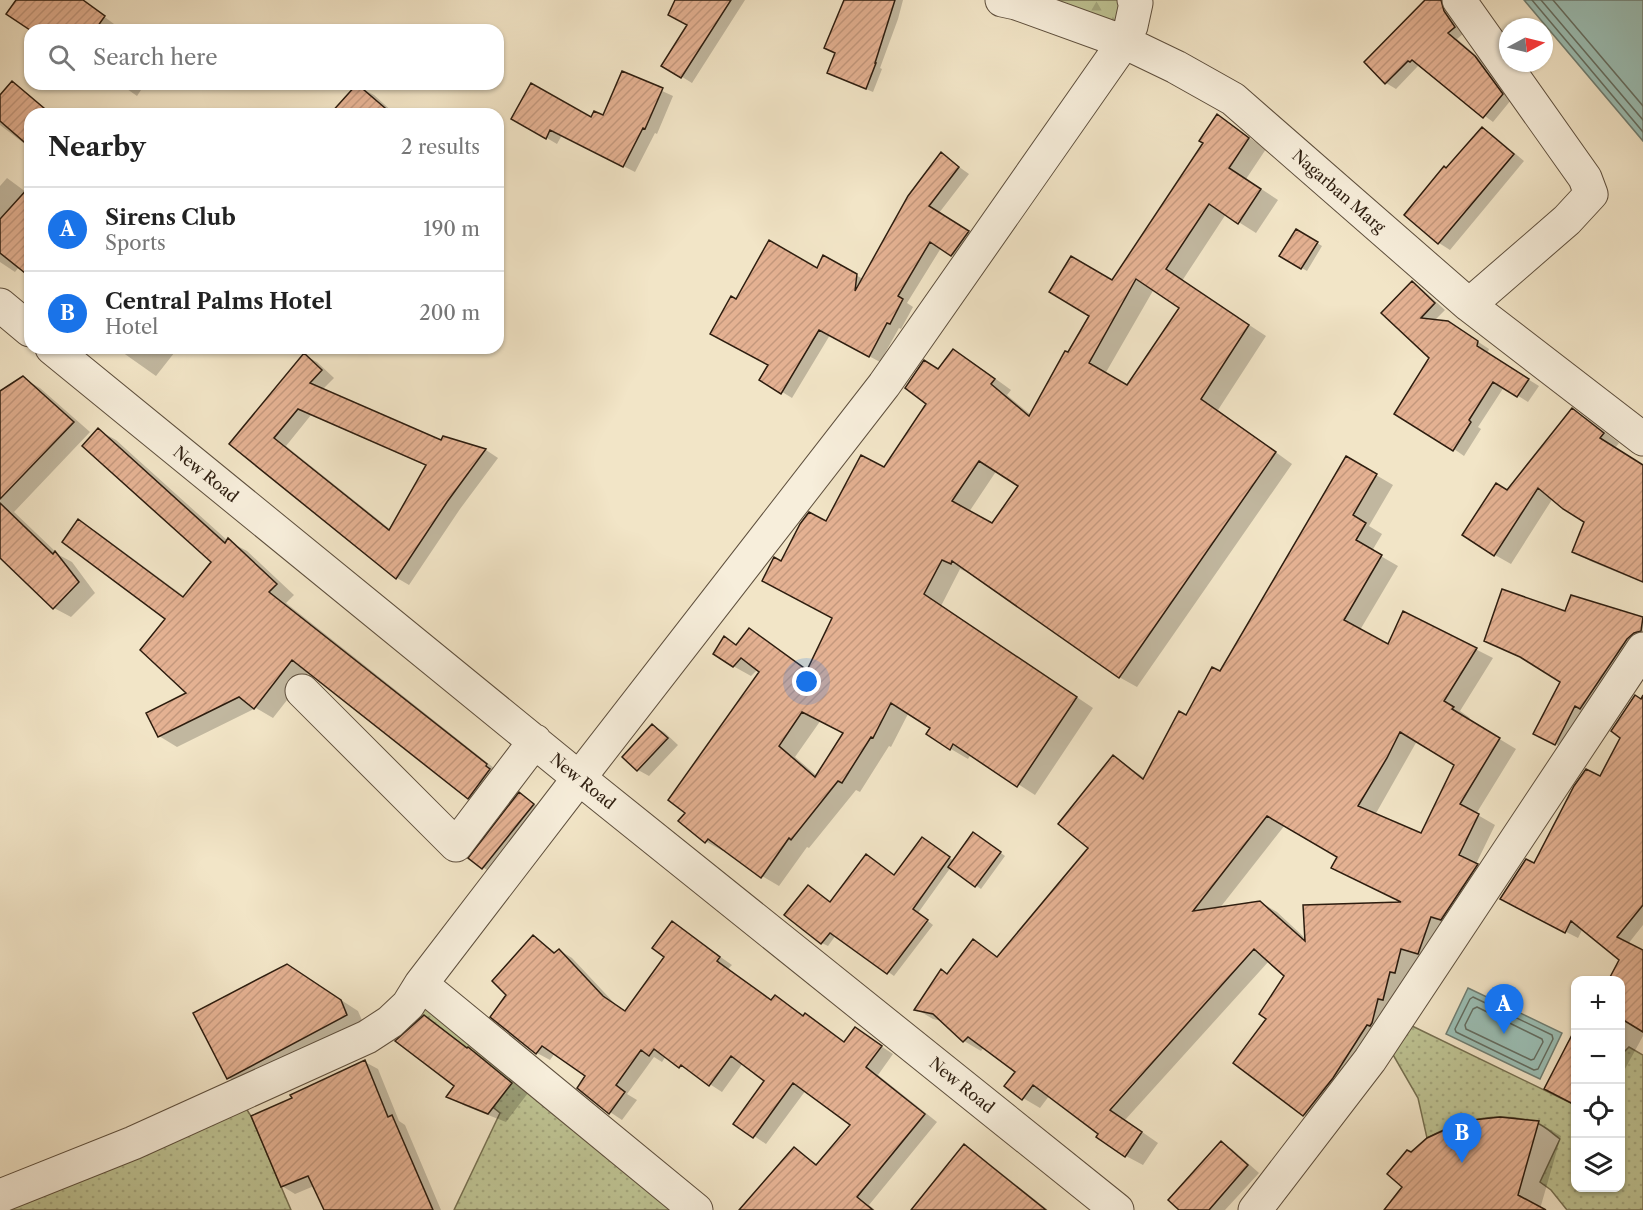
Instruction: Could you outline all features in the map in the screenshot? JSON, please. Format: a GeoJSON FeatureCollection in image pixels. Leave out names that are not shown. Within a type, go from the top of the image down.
{"type":"FeatureCollection","features":[{"type":"Feature","properties":{"kind":"street","name":"Nagarban Marg"},"geometry":{"type":"LineString","coordinates":[[1002,0],[1124,42],[1176,67],[1233,99],[1469,305],[1643,440]]}},
{"type":"Feature","properties":{"kind":"street"},"geometry":{"type":"LineString","coordinates":[[0,1196],[133,1143],[367,1037],[390,1022],[408,1005],[421,984],[579,777],[885,385],[1124,42],[1131,26],[1136,3],[1134,0]]}},
{"type":"Feature","properties":{"kind":"street"},"geometry":{"type":"LineString","coordinates":[[1459,0],[1585,178],[1591,194],[1567,220],[1469,305]]}},
{"type":"Feature","properties":{"kind":"street"},"geometry":{"type":"LineString","coordinates":[[0,305],[18,332]]}},
{"type":"Feature","properties":{"kind":"street","name":"New Road"},"geometry":{"type":"LineString","coordinates":[[59,354],[579,777],[1117,1210]]}},
{"type":"Feature","properties":{"kind":"street"},"geometry":{"type":"LineString","coordinates":[[1255,1210],[1370,1060],[1643,649]]}},
{"type":"Feature","properties":{"kind":"street"},"geometry":{"type":"LineString","coordinates":[[302,691],[456,845],[535,741]]}},
{"type":"Feature","properties":{"kind":"street"},"geometry":{"type":"LineString","coordinates":[[421,984],[696,1210]]}},
{"type":"Feature","properties":{"kind":"green space"},"geometry":{"type":"Polygon","coordinates":[[[1031,0],[1127,0],[1119,24],[1031,0]]]}},
{"type":"Feature","properties":{"kind":"green space"},"geometry":{"type":"Polygon","coordinates":[[[422,1004],[685,1210],[454,1210],[500,1113],[396,1029],[422,1004]]]}},
{"type":"Feature","properties":{"kind":"green space"},"geometry":{"type":"Polygon","coordinates":[[[1408,1024],[1571,1103],[1571,1192],[1625,1192],[1625,1051],[1629,1047],[1643,1055],[1643,1210],[1567,1210],[1551,1190],[1540,1182],[1560,1139],[1537,1123],[1509,1117],[1494,1117],[1453,1126],[1427,1138],[1418,1098],[1392,1053],[1408,1024]]]}},
{"type":"Feature","properties":{"kind":"green space"},"geometry":{"type":"Polygon","coordinates":[[[242,1102],[251,1116],[291,1210],[0,1210],[242,1102]]]}},
{"type":"Feature","properties":{"kind":"water"},"geometry":{"type":"Polygon","coordinates":[[[1524,0],[1643,0],[1643,141],[1553,34],[1553,18],[1539,18],[1524,0]]]}},
{"type":"Feature","properties":{"kind":"water"},"geometry":{"type":"Polygon","coordinates":[[[1468,988],[1562,1033],[1540,1079],[1446,1034],[1468,988]]]}},
{"type":"Feature","properties":{"kind":"building"},"geometry":{"type":"Polygon","coordinates":[[[16,0],[83,0],[105,16],[99,24],[24,24],[24,26],[6,14],[16,0]]]}},
{"type":"Feature","properties":{"kind":"building"},"geometry":{"type":"Polygon","coordinates":[[[675,0],[731,0],[681,78],[661,66],[687,25],[668,15],[675,0]]]}},
{"type":"Feature","properties":{"kind":"building"},"geometry":{"type":"Polygon","coordinates":[[[844,0],[895,0],[866,89],[827,73],[835,53],[824,48],[844,0]]]}},
{"type":"Feature","properties":{"kind":"building"},"geometry":{"type":"Polygon","coordinates":[[[1425,0],[1441,0],[1444,11],[1455,27],[1448,33],[1475,56],[1503,94],[1483,118],[1412,60],[1408,61],[1385,84],[1364,62],[1425,0]]]}},
{"type":"Feature","properties":{"kind":"building"},"geometry":{"type":"Polygon","coordinates":[[[622,71],[663,88],[645,129],[643,128],[623,167],[550,130],[546,139],[511,119],[531,83],[591,117],[594,111],[603,115],[622,71]]]}},
{"type":"Feature","properties":{"kind":"building"},"geometry":{"type":"Polygon","coordinates":[[[12,81],[44,108],[24,108],[24,142],[0,121],[0,95],[12,81]]]}},
{"type":"Feature","properties":{"kind":"building"},"geometry":{"type":"Polygon","coordinates":[[[352,90],[364,90],[385,108],[335,108],[352,90]]]}},
{"type":"Feature","properties":{"kind":"building"},"geometry":{"type":"Polygon","coordinates":[[[1217,114],[1249,138],[1229,168],[1261,189],[1238,224],[1209,204],[1166,269],[1249,325],[1201,399],[1276,452],[1119,678],[952,561],[951,564],[942,560],[924,594],[1077,697],[1017,787],[953,744],[950,750],[926,734],[930,728],[891,703],[873,738],[871,737],[842,783],[838,781],[791,840],[789,838],[761,878],[708,839],[705,843],[678,821],[685,813],[668,800],[759,672],[741,658],[733,667],[713,654],[724,636],[736,645],[749,628],[807,670],[832,618],[762,581],[774,557],[781,561],[800,524],[809,512],[826,521],[861,455],[884,467],[926,404],[905,388],[924,360],[938,369],[953,349],[995,379],[991,384],[1029,416],[1065,351],[1068,352],[1089,316],[1049,292],[1071,256],[1112,280],[1203,143],[1199,141],[1217,114]],[[1136,279],[1089,363],[1127,385],[1179,308],[1136,279]],[[979,461],[952,501],[992,523],[1018,486],[979,461]],[[802,712],[779,746],[815,777],[843,733],[802,712]]]}},
{"type":"Feature","properties":{"kind":"building"},"geometry":{"type":"Polygon","coordinates":[[[1482,127],[1514,154],[1438,244],[1404,215],[1444,166],[1446,168],[1482,127]]]}},
{"type":"Feature","properties":{"kind":"building"},"geometry":{"type":"Polygon","coordinates":[[[941,152],[959,167],[929,206],[969,231],[951,256],[930,242],[898,296],[903,299],[890,324],[887,323],[869,357],[819,330],[781,394],[759,380],[768,365],[710,334],[731,296],[736,299],[769,240],[817,268],[823,255],[857,274],[855,291],[908,196],[941,152]]]}},
{"type":"Feature","properties":{"kind":"building"},"geometry":{"type":"Polygon","coordinates":[[[24,193],[24,272],[0,253],[0,219],[24,193]]]}},
{"type":"Feature","properties":{"kind":"building"},"geometry":{"type":"Polygon","coordinates":[[[1296,229],[1318,242],[1301,269],[1279,256],[1296,229]]]}},
{"type":"Feature","properties":{"kind":"building"},"geometry":{"type":"Polygon","coordinates":[[[1412,281],[1435,303],[1421,318],[1448,321],[1478,341],[1477,346],[1529,379],[1517,397],[1493,382],[1453,451],[1394,414],[1429,358],[1381,313],[1412,281]]]}},
{"type":"Feature","properties":{"kind":"building"},"geometry":{"type":"Polygon","coordinates":[[[303,354],[322,370],[310,383],[441,440],[443,436],[486,449],[447,502],[396,579],[229,444],[303,354]],[[298,409],[274,438],[389,530],[426,465],[298,409]]]}},
{"type":"Feature","properties":{"kind":"building"},"geometry":{"type":"Polygon","coordinates":[[[23,376],[74,422],[0,499],[0,391],[23,376]]]}},
{"type":"Feature","properties":{"kind":"building"},"geometry":{"type":"Polygon","coordinates":[[[1572,408],[1604,433],[1600,438],[1643,465],[1643,582],[1572,552],[1584,522],[1563,509],[1538,488],[1494,556],[1462,535],[1496,483],[1507,490],[1572,408]]]}},
{"type":"Feature","properties":{"kind":"building"},"geometry":{"type":"Polygon","coordinates":[[[98,428],[225,543],[228,538],[277,584],[269,592],[487,764],[486,766],[490,769],[468,799],[292,660],[254,709],[239,697],[158,737],[146,713],[186,693],[140,650],[165,619],[62,542],[78,519],[183,597],[211,562],[82,446],[98,428]]]}},
{"type":"Feature","properties":{"kind":"building"},"geometry":{"type":"Polygon","coordinates":[[[1346,456],[1377,474],[1353,515],[1366,523],[1356,540],[1382,555],[1344,620],[1388,644],[1403,611],[1477,648],[1444,701],[1454,707],[1452,709],[1500,738],[1460,804],[1479,814],[1459,855],[1478,864],[1441,920],[1431,917],[1418,954],[1401,949],[1395,973],[1390,972],[1383,1000],[1378,999],[1372,1023],[1370,1026],[1367,1025],[1333,1078],[1303,1116],[1233,1063],[1266,1019],[1259,1014],[1284,976],[1254,949],[1110,1110],[1142,1132],[1125,1157],[1096,1137],[1098,1134],[1033,1085],[1022,1100],[1004,1086],[1015,1072],[968,1037],[963,1042],[933,1014],[914,1010],[941,969],[947,974],[973,939],[997,957],[1088,848],[1058,824],[1113,755],[1143,779],[1179,711],[1186,715],[1212,667],[1220,671],[1346,456]],[[1400,732],[1358,806],[1421,833],[1454,765],[1400,732]],[[1267,816],[1193,911],[1260,901],[1305,941],[1303,905],[1401,902],[1331,868],[1337,857],[1267,816]]]}},
{"type":"Feature","properties":{"kind":"building"},"geometry":{"type":"Polygon","coordinates":[[[0,503],[53,554],[55,551],[79,582],[53,609],[0,558],[0,503]]]}},
{"type":"Feature","properties":{"kind":"building"},"geometry":{"type":"Polygon","coordinates":[[[1502,589],[1565,611],[1571,595],[1643,617],[1641,631],[1627,639],[1580,709],[1575,706],[1555,745],[1533,734],[1560,682],[1520,657],[1484,641],[1502,589]]]}},
{"type":"Feature","properties":{"kind":"building"},"geometry":{"type":"Polygon","coordinates":[[[1635,695],[1641,699],[1643,695],[1643,905],[1617,937],[1643,950],[1643,1032],[1625,1021],[1625,976],[1611,976],[1619,960],[1571,921],[1565,933],[1500,899],[1526,859],[1534,863],[1574,786],[1586,769],[1600,776],[1620,738],[1611,731],[1635,695]]]}},
{"type":"Feature","properties":{"kind":"building"},"geometry":{"type":"Polygon","coordinates":[[[652,724],[668,738],[637,771],[622,757],[652,724]]]}},
{"type":"Feature","properties":{"kind":"building"},"geometry":{"type":"Polygon","coordinates":[[[519,792],[534,804],[482,869],[468,858],[519,792]]]}},
{"type":"Feature","properties":{"kind":"building"},"geometry":{"type":"Polygon","coordinates":[[[973,832],[1001,852],[975,887],[948,867],[973,832]]]}},
{"type":"Feature","properties":{"kind":"building"},"geometry":{"type":"Polygon","coordinates":[[[922,837],[950,857],[913,909],[928,920],[887,974],[830,933],[821,944],[784,915],[808,885],[830,902],[866,854],[894,875],[922,837]]]}},
{"type":"Feature","properties":{"kind":"building"},"geometry":{"type":"Polygon","coordinates":[[[672,921],[720,957],[717,961],[771,1000],[775,995],[803,1016],[805,1013],[844,1042],[855,1027],[882,1046],[866,1067],[925,1114],[857,1197],[873,1210],[739,1210],[794,1147],[816,1165],[850,1125],[793,1083],[753,1138],[733,1124],[764,1081],[731,1056],[709,1086],[681,1065],[679,1068],[654,1049],[649,1056],[641,1050],[616,1085],[625,1092],[609,1114],[577,1088],[585,1076],[542,1046],[536,1054],[490,1017],[506,995],[492,981],[533,935],[554,953],[559,949],[603,996],[625,1011],[664,957],[652,948],[672,921]]]}},
{"type":"Feature","properties":{"kind":"building"},"geometry":{"type":"Polygon","coordinates":[[[287,964],[341,1000],[347,1015],[227,1079],[193,1013],[287,964]]]}},
{"type":"Feature","properties":{"kind":"building"},"geometry":{"type":"Polygon","coordinates":[[[424,1015],[512,1083],[488,1114],[446,1097],[454,1086],[395,1041],[424,1015]]]}},
{"type":"Feature","properties":{"kind":"building"},"geometry":{"type":"Polygon","coordinates":[[[1571,1037],[1571,1103],[1544,1089],[1571,1037]]]}},
{"type":"Feature","properties":{"kind":"building"},"geometry":{"type":"Polygon","coordinates":[[[365,1060],[388,1117],[392,1115],[433,1210],[324,1210],[308,1176],[281,1187],[251,1116],[292,1098],[290,1095],[365,1060]]]}},
{"type":"Feature","properties":{"kind":"building"},"geometry":{"type":"Polygon","coordinates":[[[1500,1117],[1539,1121],[1518,1195],[1546,1210],[1384,1210],[1402,1187],[1387,1174],[1407,1150],[1411,1152],[1427,1138],[1464,1121],[1500,1117]]]}},
{"type":"Feature","properties":{"kind":"building"},"geometry":{"type":"Polygon","coordinates":[[[1221,1141],[1248,1165],[1209,1210],[1179,1210],[1168,1200],[1221,1141]]]}},
{"type":"Feature","properties":{"kind":"building"},"geometry":{"type":"Polygon","coordinates":[[[964,1144],[991,1166],[1046,1210],[911,1210],[964,1144]]]}},
{"type":"Feature","properties":{"kind":"place","name":"Sirens Club"},"geometry":{"type":"Point","coordinates":[1504,1034]}},
{"type":"Feature","properties":{"kind":"place","name":"Central Palms Hotel"},"geometry":{"type":"Point","coordinates":[1462,1163]}}]}
